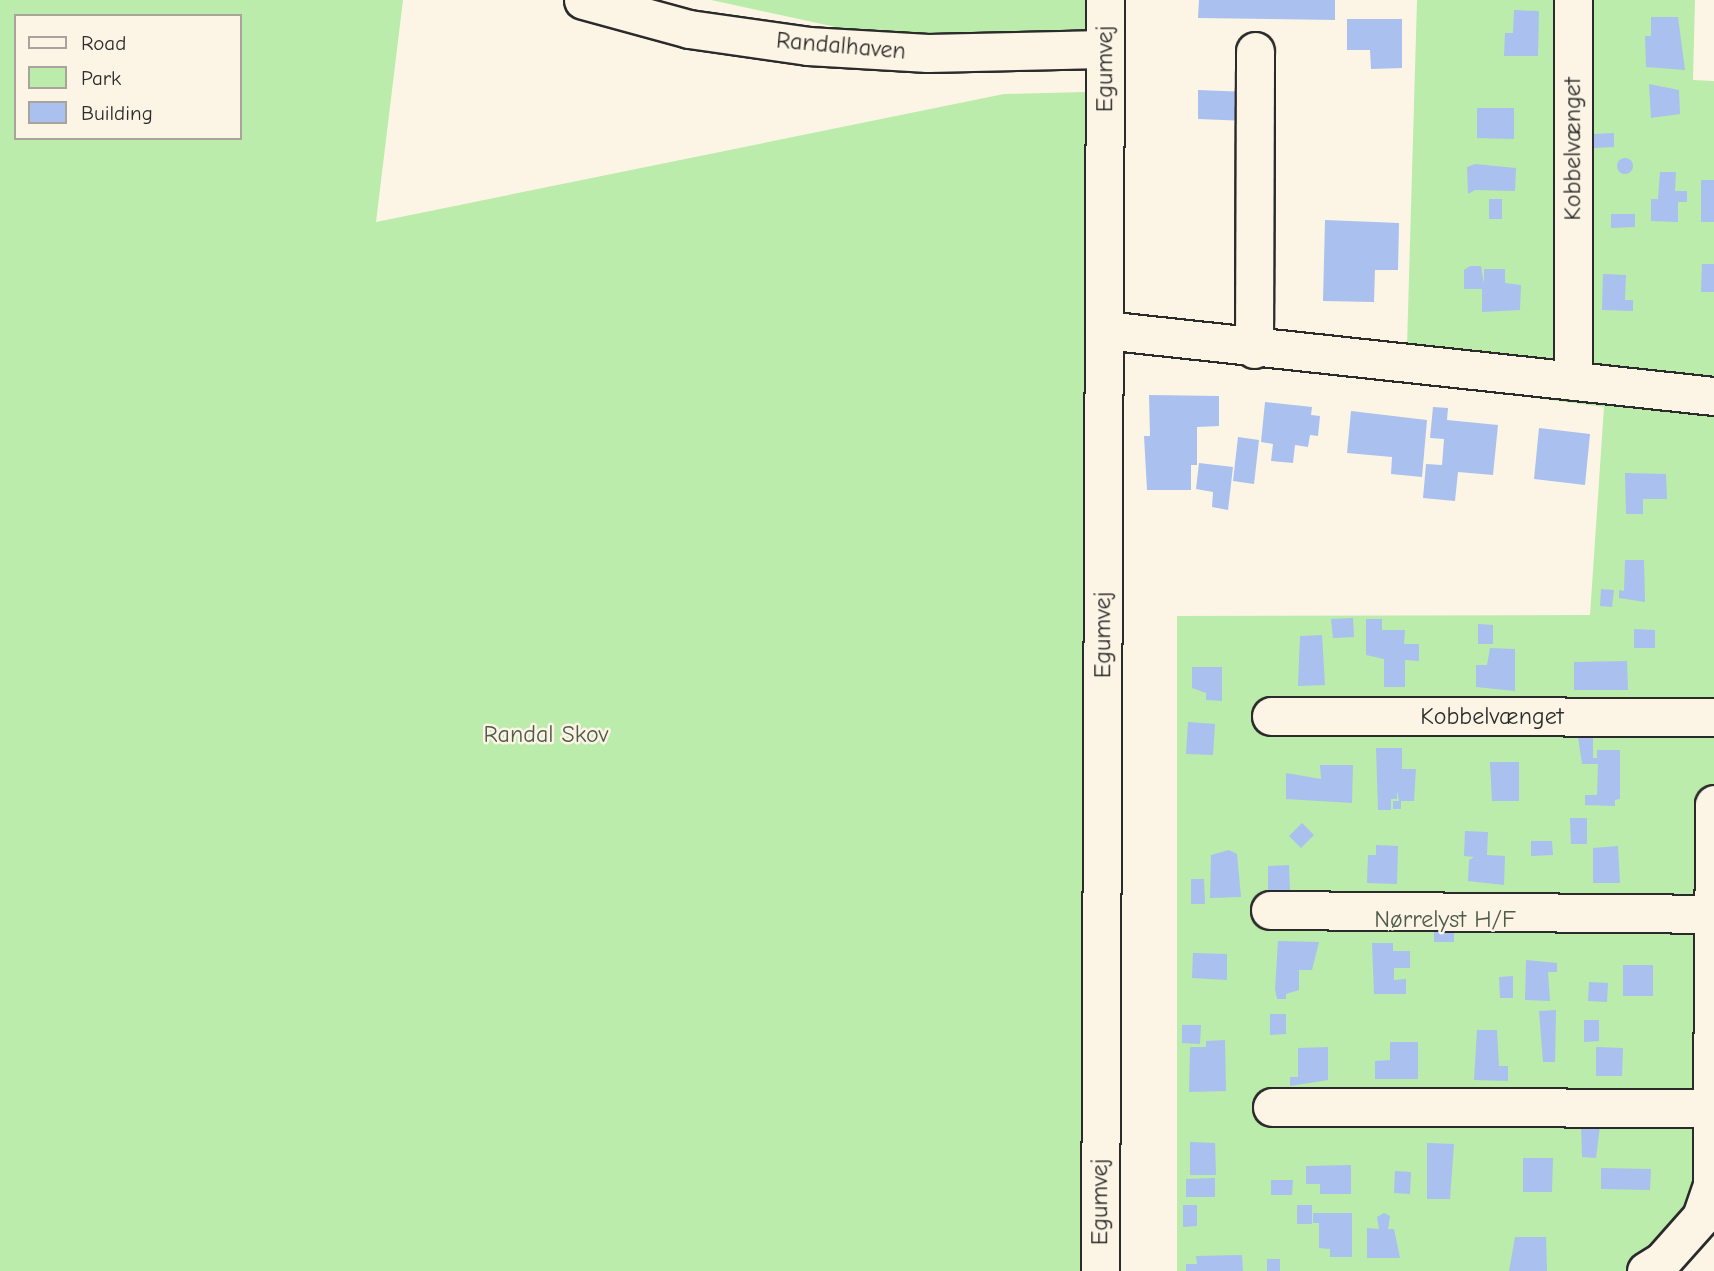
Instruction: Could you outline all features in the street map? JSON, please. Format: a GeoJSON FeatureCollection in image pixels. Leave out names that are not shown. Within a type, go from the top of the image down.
{"type":"FeatureCollection","features":[{"type":"Feature","properties":{"kind":"street","name":"Randalhaven"},"geometry":{"type":"LineString","coordinates":[[583,0],[689,29],[807,46],[928,53],[1104,49]]}},
{"type":"Feature","properties":{"kind":"street","name":"Egumvej"},"geometry":{"type":"LineString","coordinates":[[1100,1271],[1105,0]]}},
{"type":"Feature","properties":{"kind":"street","name":"Kobbelvænget"},"geometry":{"type":"LineString","coordinates":[[1573,0],[1573,381]]}},
{"type":"Feature","properties":{"kind":"street"},"geometry":{"type":"LineString","coordinates":[[1254,349],[1255,51]]}},
{"type":"Feature","properties":{"kind":"street"},"geometry":{"type":"LineString","coordinates":[[1104,330],[1254,349],[1714,396]]}},
{"type":"Feature","properties":{"kind":"street","name":"Kobbelvænget"},"geometry":{"type":"LineString","coordinates":[[1270,716],[1714,717]]}},
{"type":"Feature","properties":{"kind":"street"},"geometry":{"type":"LineString","coordinates":[[1646,1271],[1662,1261],[1701,1217],[1712,1185],[1714,804]]}},
{"type":"Feature","properties":{"kind":"street"},"geometry":{"type":"LineString","coordinates":[[1270,909],[1712,914]]}},
{"type":"Feature","properties":{"kind":"street"},"geometry":{"type":"LineString","coordinates":[[1272,1107],[1712,1108]]}},
{"type":"Feature","properties":{"kind":"green space","name":"Randal Skov"},"geometry":{"type":"Polygon","coordinates":[[[0,0],[403,0],[376,222],[1004,94],[1087,92],[1082,1271],[0,1271],[0,0]]]}},
{"type":"Feature","properties":{"kind":"green space"},"geometry":{"type":"Polygon","coordinates":[[[711,0],[1089,0],[1089,34],[914,44],[711,0]]]}},
{"type":"Feature","properties":{"kind":"green space","name":"Nørrelyst H/F"},"geometry":{"type":"Polygon","coordinates":[[[1417,0],[1695,0],[1693,80],[1714,81],[1714,1224],[1664,1271],[1177,1271],[1177,616],[1590,615],[1604,407],[1406,381],[1417,0]]]}},
{"type":"Feature","properties":{"kind":"building"},"geometry":{"type":"Polygon","coordinates":[[[1199,0],[1335,0],[1335,20],[1198,18],[1199,0]]]}},
{"type":"Feature","properties":{"kind":"building"},"geometry":{"type":"Polygon","coordinates":[[[1514,10],[1539,11],[1538,56],[1504,56],[1505,33],[1513,33],[1514,10]]]}},
{"type":"Feature","properties":{"kind":"building"},"geometry":{"type":"Polygon","coordinates":[[[1651,17],[1678,17],[1685,70],[1646,67],[1645,36],[1651,36],[1651,17]]]}},
{"type":"Feature","properties":{"kind":"building"},"geometry":{"type":"Polygon","coordinates":[[[1347,19],[1402,19],[1402,68],[1371,69],[1370,50],[1347,50],[1347,19]]]}},
{"type":"Feature","properties":{"kind":"building"},"geometry":{"type":"Polygon","coordinates":[[[1649,84],[1679,90],[1680,114],[1651,118],[1649,84]]]}},
{"type":"Feature","properties":{"kind":"building"},"geometry":{"type":"Polygon","coordinates":[[[1198,90],[1248,92],[1248,121],[1198,119],[1198,90]]]}},
{"type":"Feature","properties":{"kind":"building"},"geometry":{"type":"Polygon","coordinates":[[[1477,108],[1514,108],[1514,139],[1477,138],[1477,108]]]}},
{"type":"Feature","properties":{"kind":"building"},"geometry":{"type":"Polygon","coordinates":[[[1614,133],[1614,147],[1594,148],[1594,134],[1614,133]]]}},
{"type":"Feature","properties":{"kind":"building"},"geometry":{"type":"Polygon","coordinates":[[[1625,158],[1633,166],[1625,174],[1617,166],[1625,158]]]}},
{"type":"Feature","properties":{"kind":"building"},"geometry":{"type":"Polygon","coordinates":[[[1475,164],[1516,168],[1515,191],[1475,190],[1468,194],[1467,167],[1475,164]]]}},
{"type":"Feature","properties":{"kind":"building"},"geometry":{"type":"Polygon","coordinates":[[[1660,172],[1676,172],[1675,191],[1687,191],[1687,202],[1678,202],[1678,222],[1651,221],[1651,199],[1658,199],[1660,172]]]}},
{"type":"Feature","properties":{"kind":"building"},"geometry":{"type":"Polygon","coordinates":[[[1701,180],[1714,180],[1714,222],[1701,222],[1701,180]]]}},
{"type":"Feature","properties":{"kind":"building"},"geometry":{"type":"Polygon","coordinates":[[[1489,199],[1502,199],[1502,219],[1489,219],[1489,199]]]}},
{"type":"Feature","properties":{"kind":"building"},"geometry":{"type":"Polygon","coordinates":[[[1611,214],[1635,214],[1635,227],[1611,228],[1611,214]]]}},
{"type":"Feature","properties":{"kind":"building"},"geometry":{"type":"Polygon","coordinates":[[[1325,220],[1399,223],[1398,270],[1375,270],[1374,302],[1323,301],[1325,220]]]}},
{"type":"Feature","properties":{"kind":"building"},"geometry":{"type":"Polygon","coordinates":[[[1702,264],[1714,264],[1714,292],[1701,292],[1702,264]]]}},
{"type":"Feature","properties":{"kind":"building"},"geometry":{"type":"Polygon","coordinates":[[[1470,266],[1481,266],[1484,284],[1484,269],[1505,269],[1505,283],[1521,285],[1520,310],[1482,312],[1482,289],[1464,289],[1464,270],[1470,266]]]}},
{"type":"Feature","properties":{"kind":"building"},"geometry":{"type":"Polygon","coordinates":[[[1603,274],[1626,275],[1625,300],[1633,300],[1633,311],[1602,310],[1603,274]]]}},
{"type":"Feature","properties":{"kind":"building"},"geometry":{"type":"Polygon","coordinates":[[[1149,395],[1219,396],[1219,426],[1197,427],[1197,465],[1191,465],[1191,490],[1147,490],[1144,436],[1150,436],[1149,395]]]}},
{"type":"Feature","properties":{"kind":"building"},"geometry":{"type":"Polygon","coordinates":[[[1265,402],[1312,407],[1311,415],[1320,416],[1318,436],[1310,435],[1308,447],[1295,445],[1293,463],[1271,461],[1273,444],[1261,442],[1265,402]]]}},
{"type":"Feature","properties":{"kind":"building"},"geometry":{"type":"Polygon","coordinates":[[[1433,407],[1448,408],[1447,420],[1498,425],[1493,475],[1458,472],[1455,501],[1423,498],[1426,464],[1442,465],[1444,439],[1430,438],[1433,407]]]}},
{"type":"Feature","properties":{"kind":"building"},"geometry":{"type":"Polygon","coordinates":[[[1351,411],[1427,420],[1422,477],[1391,474],[1392,457],[1347,453],[1351,411]]]}},
{"type":"Feature","properties":{"kind":"building"},"geometry":{"type":"Polygon","coordinates":[[[1539,428],[1590,434],[1585,485],[1534,479],[1539,428]]]}},
{"type":"Feature","properties":{"kind":"building"},"geometry":{"type":"Polygon","coordinates":[[[1238,437],[1259,440],[1254,484],[1233,481],[1238,437]]]}},
{"type":"Feature","properties":{"kind":"building"},"geometry":{"type":"Polygon","coordinates":[[[1199,463],[1233,467],[1228,510],[1212,507],[1213,492],[1196,489],[1199,463]]]}},
{"type":"Feature","properties":{"kind":"building"},"geometry":{"type":"Polygon","coordinates":[[[1625,473],[1666,474],[1667,499],[1643,499],[1643,514],[1626,514],[1625,473]]]}},
{"type":"Feature","properties":{"kind":"building"},"geometry":{"type":"Polygon","coordinates":[[[1625,560],[1644,560],[1645,602],[1619,598],[1619,590],[1624,591],[1625,560]]]}},
{"type":"Feature","properties":{"kind":"building"},"geometry":{"type":"Polygon","coordinates":[[[1601,589],[1614,590],[1612,607],[1600,606],[1601,589]]]}},
{"type":"Feature","properties":{"kind":"building"},"geometry":{"type":"Polygon","coordinates":[[[1353,618],[1354,637],[1333,638],[1331,619],[1353,618]]]}},
{"type":"Feature","properties":{"kind":"building"},"geometry":{"type":"Polygon","coordinates":[[[1366,619],[1382,619],[1382,630],[1405,630],[1404,644],[1419,644],[1419,661],[1405,660],[1405,687],[1384,687],[1384,659],[1366,655],[1366,619]]]}},
{"type":"Feature","properties":{"kind":"building"},"geometry":{"type":"Polygon","coordinates":[[[1478,624],[1493,625],[1493,644],[1478,644],[1478,624]]]}},
{"type":"Feature","properties":{"kind":"building"},"geometry":{"type":"Polygon","coordinates":[[[1634,629],[1655,630],[1655,648],[1634,648],[1634,629]]]}},
{"type":"Feature","properties":{"kind":"building"},"geometry":{"type":"Polygon","coordinates":[[[1322,635],[1325,685],[1298,686],[1300,636],[1322,635]]]}},
{"type":"Feature","properties":{"kind":"building"},"geometry":{"type":"Polygon","coordinates":[[[1490,648],[1515,649],[1515,691],[1476,687],[1476,665],[1487,665],[1490,648]]]}},
{"type":"Feature","properties":{"kind":"building"},"geometry":{"type":"Polygon","coordinates":[[[1627,661],[1628,690],[1574,690],[1574,662],[1627,661]]]}},
{"type":"Feature","properties":{"kind":"building"},"geometry":{"type":"Polygon","coordinates":[[[1192,667],[1222,667],[1222,701],[1206,700],[1206,693],[1192,688],[1192,667]]]}},
{"type":"Feature","properties":{"kind":"building"},"geometry":{"type":"Polygon","coordinates":[[[1188,722],[1215,724],[1213,755],[1186,754],[1188,722]]]}},
{"type":"Feature","properties":{"kind":"building"},"geometry":{"type":"Polygon","coordinates":[[[1578,737],[1593,737],[1593,758],[1597,758],[1597,750],[1620,750],[1620,799],[1615,800],[1615,806],[1585,805],[1585,795],[1597,795],[1598,764],[1582,764],[1578,737]]]}},
{"type":"Feature","properties":{"kind":"building"},"geometry":{"type":"Polygon","coordinates":[[[1376,748],[1402,748],[1402,769],[1416,769],[1414,801],[1401,801],[1401,809],[1393,809],[1393,801],[1399,801],[1397,790],[1397,799],[1391,799],[1391,810],[1378,810],[1376,748]]]}},
{"type":"Feature","properties":{"kind":"building"},"geometry":{"type":"Polygon","coordinates":[[[1490,762],[1519,762],[1519,801],[1492,801],[1490,762]]]}},
{"type":"Feature","properties":{"kind":"building"},"geometry":{"type":"Polygon","coordinates":[[[1320,765],[1353,765],[1352,803],[1286,799],[1286,773],[1321,779],[1320,765]]]}},
{"type":"Feature","properties":{"kind":"building"},"geometry":{"type":"Polygon","coordinates":[[[1570,818],[1587,818],[1587,844],[1571,844],[1570,818]]]}},
{"type":"Feature","properties":{"kind":"building"},"geometry":{"type":"Polygon","coordinates":[[[1302,823],[1314,835],[1301,848],[1289,836],[1302,823]]]}},
{"type":"Feature","properties":{"kind":"building"},"geometry":{"type":"Polygon","coordinates":[[[1465,831],[1488,832],[1487,855],[1505,856],[1504,885],[1468,881],[1469,860],[1474,857],[1464,856],[1465,831]]]}},
{"type":"Feature","properties":{"kind":"building"},"geometry":{"type":"Polygon","coordinates":[[[1531,841],[1552,841],[1553,855],[1531,856],[1531,841]]]}},
{"type":"Feature","properties":{"kind":"building"},"geometry":{"type":"Polygon","coordinates":[[[1376,845],[1398,846],[1397,884],[1367,883],[1368,855],[1376,855],[1376,845]]]}},
{"type":"Feature","properties":{"kind":"building"},"geometry":{"type":"Polygon","coordinates":[[[1618,846],[1620,883],[1593,883],[1593,848],[1618,846]]]}},
{"type":"Feature","properties":{"kind":"building"},"geometry":{"type":"Polygon","coordinates":[[[1229,850],[1237,854],[1241,897],[1210,898],[1211,855],[1229,850]]]}},
{"type":"Feature","properties":{"kind":"building"},"geometry":{"type":"Polygon","coordinates":[[[1289,865],[1290,891],[1268,891],[1268,866],[1289,865]]]}},
{"type":"Feature","properties":{"kind":"building"},"geometry":{"type":"Polygon","coordinates":[[[1191,879],[1204,879],[1205,904],[1191,904],[1191,879]]]}},
{"type":"Feature","properties":{"kind":"building"},"geometry":{"type":"Polygon","coordinates":[[[1434,928],[1454,928],[1454,942],[1434,942],[1434,928]]]}},
{"type":"Feature","properties":{"kind":"building"},"geometry":{"type":"Polygon","coordinates":[[[1278,941],[1319,942],[1312,970],[1299,970],[1299,990],[1286,994],[1286,999],[1277,999],[1275,989],[1278,941]]]}},
{"type":"Feature","properties":{"kind":"building"},"geometry":{"type":"Polygon","coordinates":[[[1372,943],[1393,943],[1393,951],[1410,951],[1410,968],[1394,968],[1394,980],[1406,979],[1406,994],[1374,994],[1372,943]]]}},
{"type":"Feature","properties":{"kind":"building"},"geometry":{"type":"Polygon","coordinates":[[[1193,953],[1227,954],[1227,980],[1192,978],[1193,953]]]}},
{"type":"Feature","properties":{"kind":"building"},"geometry":{"type":"Polygon","coordinates":[[[1526,960],[1557,963],[1557,972],[1548,972],[1550,1001],[1525,1000],[1526,960]]]}},
{"type":"Feature","properties":{"kind":"building"},"geometry":{"type":"Polygon","coordinates":[[[1623,965],[1653,965],[1653,996],[1623,996],[1623,965]]]}},
{"type":"Feature","properties":{"kind":"building"},"geometry":{"type":"Polygon","coordinates":[[[1513,976],[1513,998],[1500,998],[1499,977],[1513,976]]]}},
{"type":"Feature","properties":{"kind":"building"},"geometry":{"type":"Polygon","coordinates":[[[1589,982],[1608,983],[1607,1002],[1588,1001],[1589,982]]]}},
{"type":"Feature","properties":{"kind":"building"},"geometry":{"type":"Polygon","coordinates":[[[1556,1010],[1555,1062],[1543,1062],[1539,1011],[1556,1010]]]}},
{"type":"Feature","properties":{"kind":"building"},"geometry":{"type":"Polygon","coordinates":[[[1270,1014],[1286,1014],[1286,1034],[1270,1035],[1270,1014]]]}},
{"type":"Feature","properties":{"kind":"building"},"geometry":{"type":"Polygon","coordinates":[[[1584,1020],[1599,1020],[1599,1041],[1584,1042],[1584,1020]]]}},
{"type":"Feature","properties":{"kind":"building"},"geometry":{"type":"Polygon","coordinates":[[[1182,1025],[1201,1025],[1200,1044],[1182,1043],[1182,1025]]]}},
{"type":"Feature","properties":{"kind":"building"},"geometry":{"type":"Polygon","coordinates":[[[1477,1030],[1497,1030],[1499,1066],[1508,1066],[1508,1081],[1474,1080],[1477,1030]]]}},
{"type":"Feature","properties":{"kind":"building"},"geometry":{"type":"Polygon","coordinates":[[[1225,1040],[1226,1091],[1189,1092],[1190,1047],[1206,1047],[1206,1041],[1225,1040]]]}},
{"type":"Feature","properties":{"kind":"building"},"geometry":{"type":"Polygon","coordinates":[[[1390,1042],[1418,1042],[1418,1079],[1375,1079],[1375,1061],[1390,1060],[1390,1042]]]}},
{"type":"Feature","properties":{"kind":"building"},"geometry":{"type":"Polygon","coordinates":[[[1328,1047],[1328,1080],[1290,1086],[1290,1077],[1298,1077],[1298,1048],[1328,1047]]]}},
{"type":"Feature","properties":{"kind":"building"},"geometry":{"type":"Polygon","coordinates":[[[1596,1047],[1623,1048],[1622,1076],[1596,1076],[1596,1047]]]}},
{"type":"Feature","properties":{"kind":"building"},"geometry":{"type":"Polygon","coordinates":[[[1581,1125],[1600,1126],[1596,1158],[1582,1157],[1581,1125]]]}},
{"type":"Feature","properties":{"kind":"building"},"geometry":{"type":"Polygon","coordinates":[[[1190,1142],[1215,1143],[1216,1175],[1190,1175],[1190,1142]]]}},
{"type":"Feature","properties":{"kind":"building"},"geometry":{"type":"Polygon","coordinates":[[[1427,1143],[1454,1144],[1450,1199],[1427,1199],[1427,1143]]]}},
{"type":"Feature","properties":{"kind":"building"},"geometry":{"type":"Polygon","coordinates":[[[1523,1158],[1553,1158],[1552,1192],[1523,1192],[1523,1158]]]}},
{"type":"Feature","properties":{"kind":"building"},"geometry":{"type":"Polygon","coordinates":[[[1351,1165],[1351,1194],[1320,1194],[1320,1184],[1306,1184],[1306,1166],[1351,1165]]]}},
{"type":"Feature","properties":{"kind":"building"},"geometry":{"type":"Polygon","coordinates":[[[1601,1168],[1651,1169],[1650,1190],[1601,1189],[1601,1168]]]}},
{"type":"Feature","properties":{"kind":"building"},"geometry":{"type":"Polygon","coordinates":[[[1395,1171],[1411,1172],[1410,1194],[1394,1193],[1395,1171]]]}},
{"type":"Feature","properties":{"kind":"building"},"geometry":{"type":"Polygon","coordinates":[[[1215,1178],[1215,1197],[1186,1197],[1186,1179],[1215,1178]]]}},
{"type":"Feature","properties":{"kind":"building"},"geometry":{"type":"Polygon","coordinates":[[[1271,1180],[1293,1180],[1292,1195],[1271,1195],[1271,1180]]]}},
{"type":"Feature","properties":{"kind":"building"},"geometry":{"type":"Polygon","coordinates":[[[1183,1205],[1197,1205],[1197,1226],[1183,1227],[1183,1205]]]}},
{"type":"Feature","properties":{"kind":"building"},"geometry":{"type":"Polygon","coordinates":[[[1297,1205],[1312,1205],[1312,1224],[1297,1224],[1297,1205]]]}},
{"type":"Feature","properties":{"kind":"building"},"geometry":{"type":"Polygon","coordinates":[[[1313,1213],[1352,1213],[1352,1257],[1330,1257],[1330,1249],[1319,1248],[1319,1223],[1313,1223],[1313,1213]]]}},
{"type":"Feature","properties":{"kind":"building"},"geometry":{"type":"Polygon","coordinates":[[[1384,1213],[1390,1216],[1388,1229],[1394,1229],[1400,1258],[1367,1258],[1367,1228],[1379,1229],[1377,1217],[1384,1213]]]}},
{"type":"Feature","properties":{"kind":"building"},"geometry":{"type":"Polygon","coordinates":[[[1515,1237],[1546,1237],[1547,1271],[1509,1271],[1515,1237]]]}},
{"type":"Feature","properties":{"kind":"building"},"geometry":{"type":"Polygon","coordinates":[[[1242,1255],[1243,1271],[1186,1271],[1186,1264],[1197,1264],[1196,1256],[1242,1255]]]}},
{"type":"Feature","properties":{"kind":"building"},"geometry":{"type":"Polygon","coordinates":[[[1267,1259],[1280,1259],[1280,1271],[1267,1271],[1267,1259]]]}}]}
